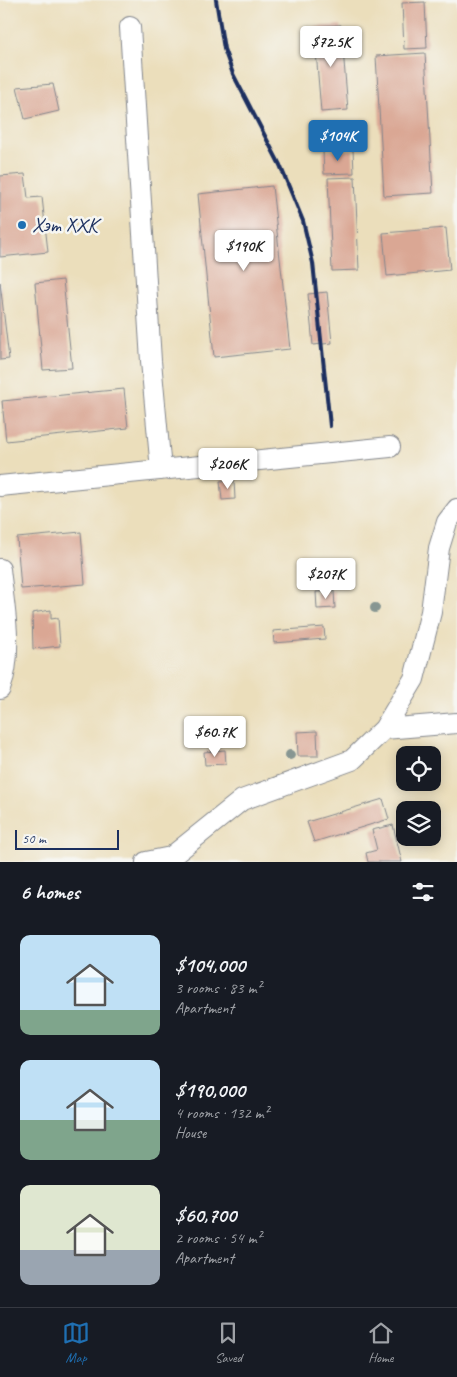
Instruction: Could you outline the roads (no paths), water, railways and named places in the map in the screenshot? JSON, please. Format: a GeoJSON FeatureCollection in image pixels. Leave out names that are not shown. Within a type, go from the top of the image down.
{"type":"FeatureCollection","features":[{"type":"Feature","properties":{"kind":"street"},"geometry":{"type":"LineString","coordinates":[[130,27],[151,361],[161,470]]}},
{"type":"Feature","properties":{"kind":"street"},"geometry":{"type":"LineString","coordinates":[[0,486],[390,447]]}},
{"type":"Feature","properties":{"kind":"street"},"geometry":{"type":"LineString","coordinates":[[146,862],[171,857],[242,800],[352,760],[384,728],[414,679],[431,612],[439,548],[447,522],[457,509]]}},
{"type":"Feature","properties":{"kind":"street"},"geometry":{"type":"LineString","coordinates":[[0,569],[7,653],[4,678],[0,689]]}},
{"type":"Feature","properties":{"kind":"street"},"geometry":{"type":"LineString","coordinates":[[384,728],[457,723]]}},
{"type":"Feature","properties":{"kind":"railway"},"geometry":{"type":"LineString","coordinates":[[216,0],[224,49],[233,74],[280,165],[303,221],[313,263],[330,426]]}},
{"type":"Feature","properties":{"kind":"place","name":"Хэт ХХК"},"geometry":{"type":"Point","coordinates":[22,225]}}]}
